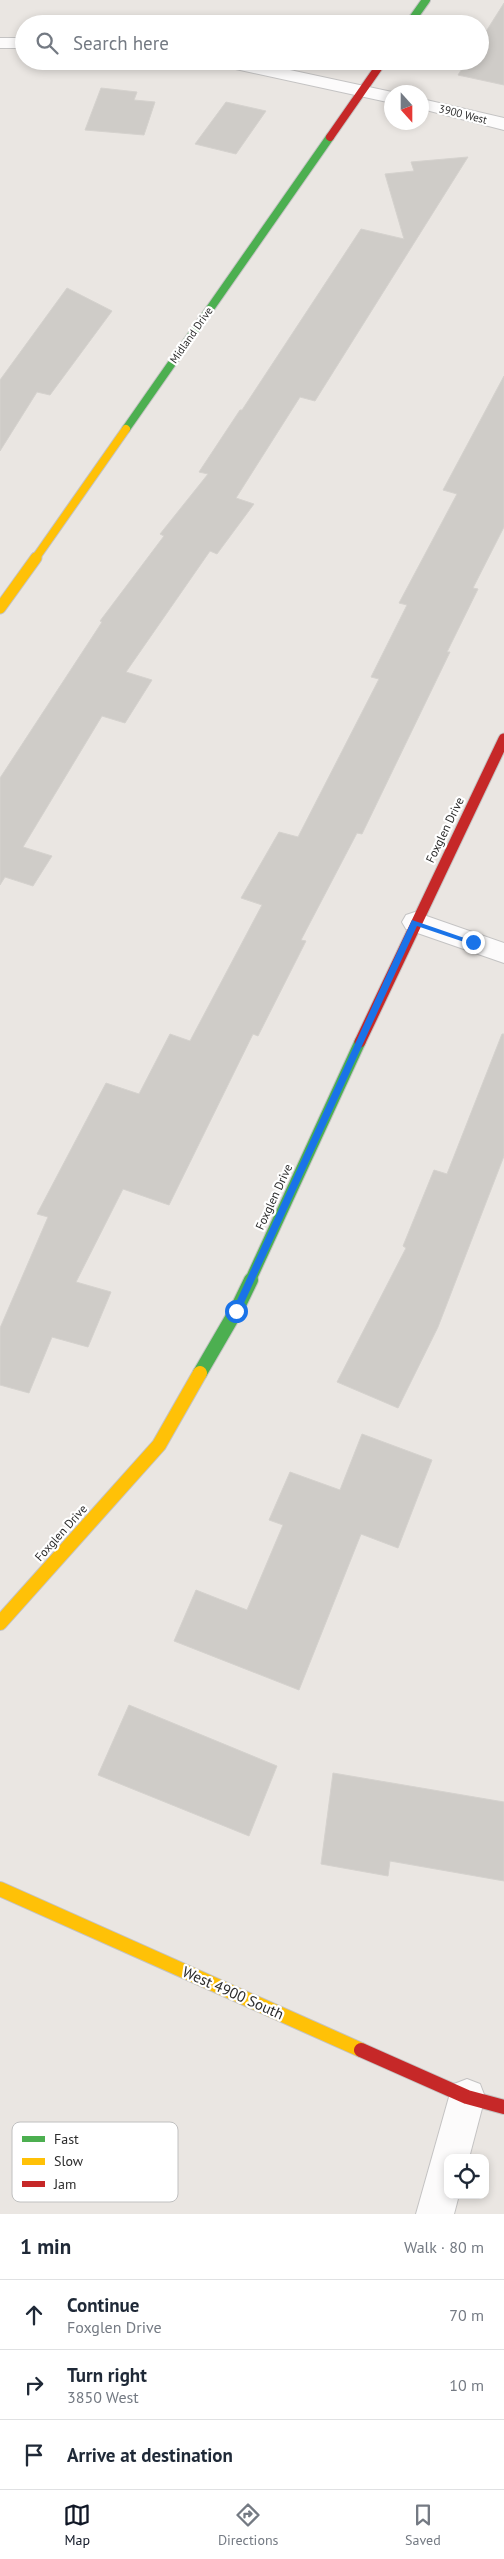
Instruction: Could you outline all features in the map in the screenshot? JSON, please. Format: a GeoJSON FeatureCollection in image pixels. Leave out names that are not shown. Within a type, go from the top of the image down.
{"type":"FeatureCollection","features":[{"type":"Feature","properties":{"kind":"street"},"geometry":{"type":"LineString","coordinates":[[415,15],[426,0]]}},
{"type":"Feature","properties":{"kind":"street"},"geometry":{"type":"LineString","coordinates":[[0,42],[15,43]]}},
{"type":"Feature","properties":{"kind":"street"},"geometry":{"type":"LineString","coordinates":[[262,70],[384,96]]}},
{"type":"Feature","properties":{"kind":"street","name":"Midland Drive"},"geometry":{"type":"LineString","coordinates":[[0,608],[377,70]]}},
{"type":"Feature","properties":{"kind":"street","name":"3900 West"},"geometry":{"type":"LineString","coordinates":[[429,105],[504,124]]}},
{"type":"Feature","properties":{"kind":"street","name":"Foxglen Drive"},"geometry":{"type":"LineString","coordinates":[[0,1623],[159,1444],[236,1311],[415,922],[504,739]]}},
{"type":"Feature","properties":{"kind":"street"},"geometry":{"type":"LineString","coordinates":[[415,922],[504,953]]}},
{"type":"Feature","properties":{"kind":"street","name":"West 4900 South"},"geometry":{"type":"LineString","coordinates":[[0,1889],[467,2097],[504,2107]]}},
{"type":"Feature","properties":{"kind":"street"},"geometry":{"type":"LineString","coordinates":[[451,2154],[467,2097]]}},
{"type":"Feature","properties":{"kind":"street"},"geometry":{"type":"LineString","coordinates":[[435,2214],[444,2181]]}},
{"type":"Feature","properties":{"kind":"building"},"geometry":{"type":"Polygon","coordinates":[[[504,3],[504,85],[458,75],[461,70],[489,70],[489,27],[504,3]]]}},
{"type":"Feature","properties":{"kind":"building"},"geometry":{"type":"Polygon","coordinates":[[[101,88],[137,92],[134,100],[155,102],[144,135],[85,130],[101,88]]]}},
{"type":"Feature","properties":{"kind":"building"},"geometry":{"type":"Polygon","coordinates":[[[226,102],[266,111],[236,154],[195,144],[226,102]]]}},
{"type":"Feature","properties":{"kind":"building"},"geometry":{"type":"Polygon","coordinates":[[[468,157],[315,401],[300,397],[236,498],[254,504],[217,554],[210,551],[126,672],[152,680],[125,723],[102,716],[23,847],[52,856],[33,886],[5,877],[0,885],[0,778],[102,622],[100,621],[164,536],[160,534],[208,474],[199,472],[361,229],[404,239],[385,174],[414,171],[411,162],[468,157]]]}},
{"type":"Feature","properties":{"kind":"building"},"geometry":{"type":"Polygon","coordinates":[[[67,288],[112,311],[50,395],[37,392],[0,451],[0,380],[67,288]]]}},
{"type":"Feature","properties":{"kind":"building"},"geometry":{"type":"Polygon","coordinates":[[[504,376],[504,527],[473,588],[478,589],[447,652],[450,652],[362,834],[357,833],[301,940],[306,941],[258,1036],[253,1034],[169,1205],[123,1189],[76,1282],[111,1292],[88,1347],[52,1337],[29,1393],[0,1385],[0,1328],[48,1217],[37,1214],[106,1083],[139,1094],[170,1034],[190,1041],[262,905],[241,898],[279,832],[298,837],[379,679],[371,677],[407,605],[399,603],[457,494],[443,490],[504,376]]]}},
{"type":"Feature","properties":{"kind":"building"},"geometry":{"type":"Polygon","coordinates":[[[502,1034],[504,1034],[504,1156],[438,1327],[398,1408],[337,1382],[406,1248],[403,1246],[434,1170],[447,1174],[502,1034]]]}},
{"type":"Feature","properties":{"kind":"building"},"geometry":{"type":"Polygon","coordinates":[[[362,1434],[432,1460],[398,1548],[361,1534],[299,1690],[174,1641],[196,1590],[247,1610],[283,1525],[269,1520],[290,1472],[340,1490],[362,1434]]]}},
{"type":"Feature","properties":{"kind":"building"},"geometry":{"type":"Polygon","coordinates":[[[129,1705],[277,1766],[249,1836],[98,1775],[129,1705]]]}},
{"type":"Feature","properties":{"kind":"building"},"geometry":{"type":"Polygon","coordinates":[[[333,1773],[504,1802],[504,1881],[390,1861],[388,1876],[321,1864],[333,1773]]]}},
{"type":"Feature","properties":{"kind":"traffic: fast"},"geometry":{"type":"LineString","coordinates":[[415,15],[426,0]]}},
{"type":"Feature","properties":{"kind":"traffic: fast"},"geometry":{"type":"LineString","coordinates":[[126,429],[330,137]]}},
{"type":"Feature","properties":{"kind":"traffic: fast"},"geometry":{"type":"LineString","coordinates":[[200,1373],[236,1311],[360,1042]]}},
{"type":"Feature","properties":{"kind":"traffic: slow"},"geometry":{"type":"LineString","coordinates":[[0,608],[126,429]]}},
{"type":"Feature","properties":{"kind":"traffic: slow"},"geometry":{"type":"LineString","coordinates":[[0,1623],[159,1445],[200,1373]]}},
{"type":"Feature","properties":{"kind":"traffic: slow"},"geometry":{"type":"LineString","coordinates":[[0,1889],[361,2050]]}},
{"type":"Feature","properties":{"kind":"traffic: jam"},"geometry":{"type":"LineString","coordinates":[[330,137],[377,70]]}},
{"type":"Feature","properties":{"kind":"traffic: jam"},"geometry":{"type":"LineString","coordinates":[[360,1042],[504,739]]}},
{"type":"Feature","properties":{"kind":"traffic: jam"},"geometry":{"type":"LineString","coordinates":[[361,2050],[467,2097],[504,2107]]}},
{"type":"Feature","properties":{"kind":"route"},"geometry":{"type":"LineString","coordinates":[[236,1311],[415,922],[473,942]]}}]}
